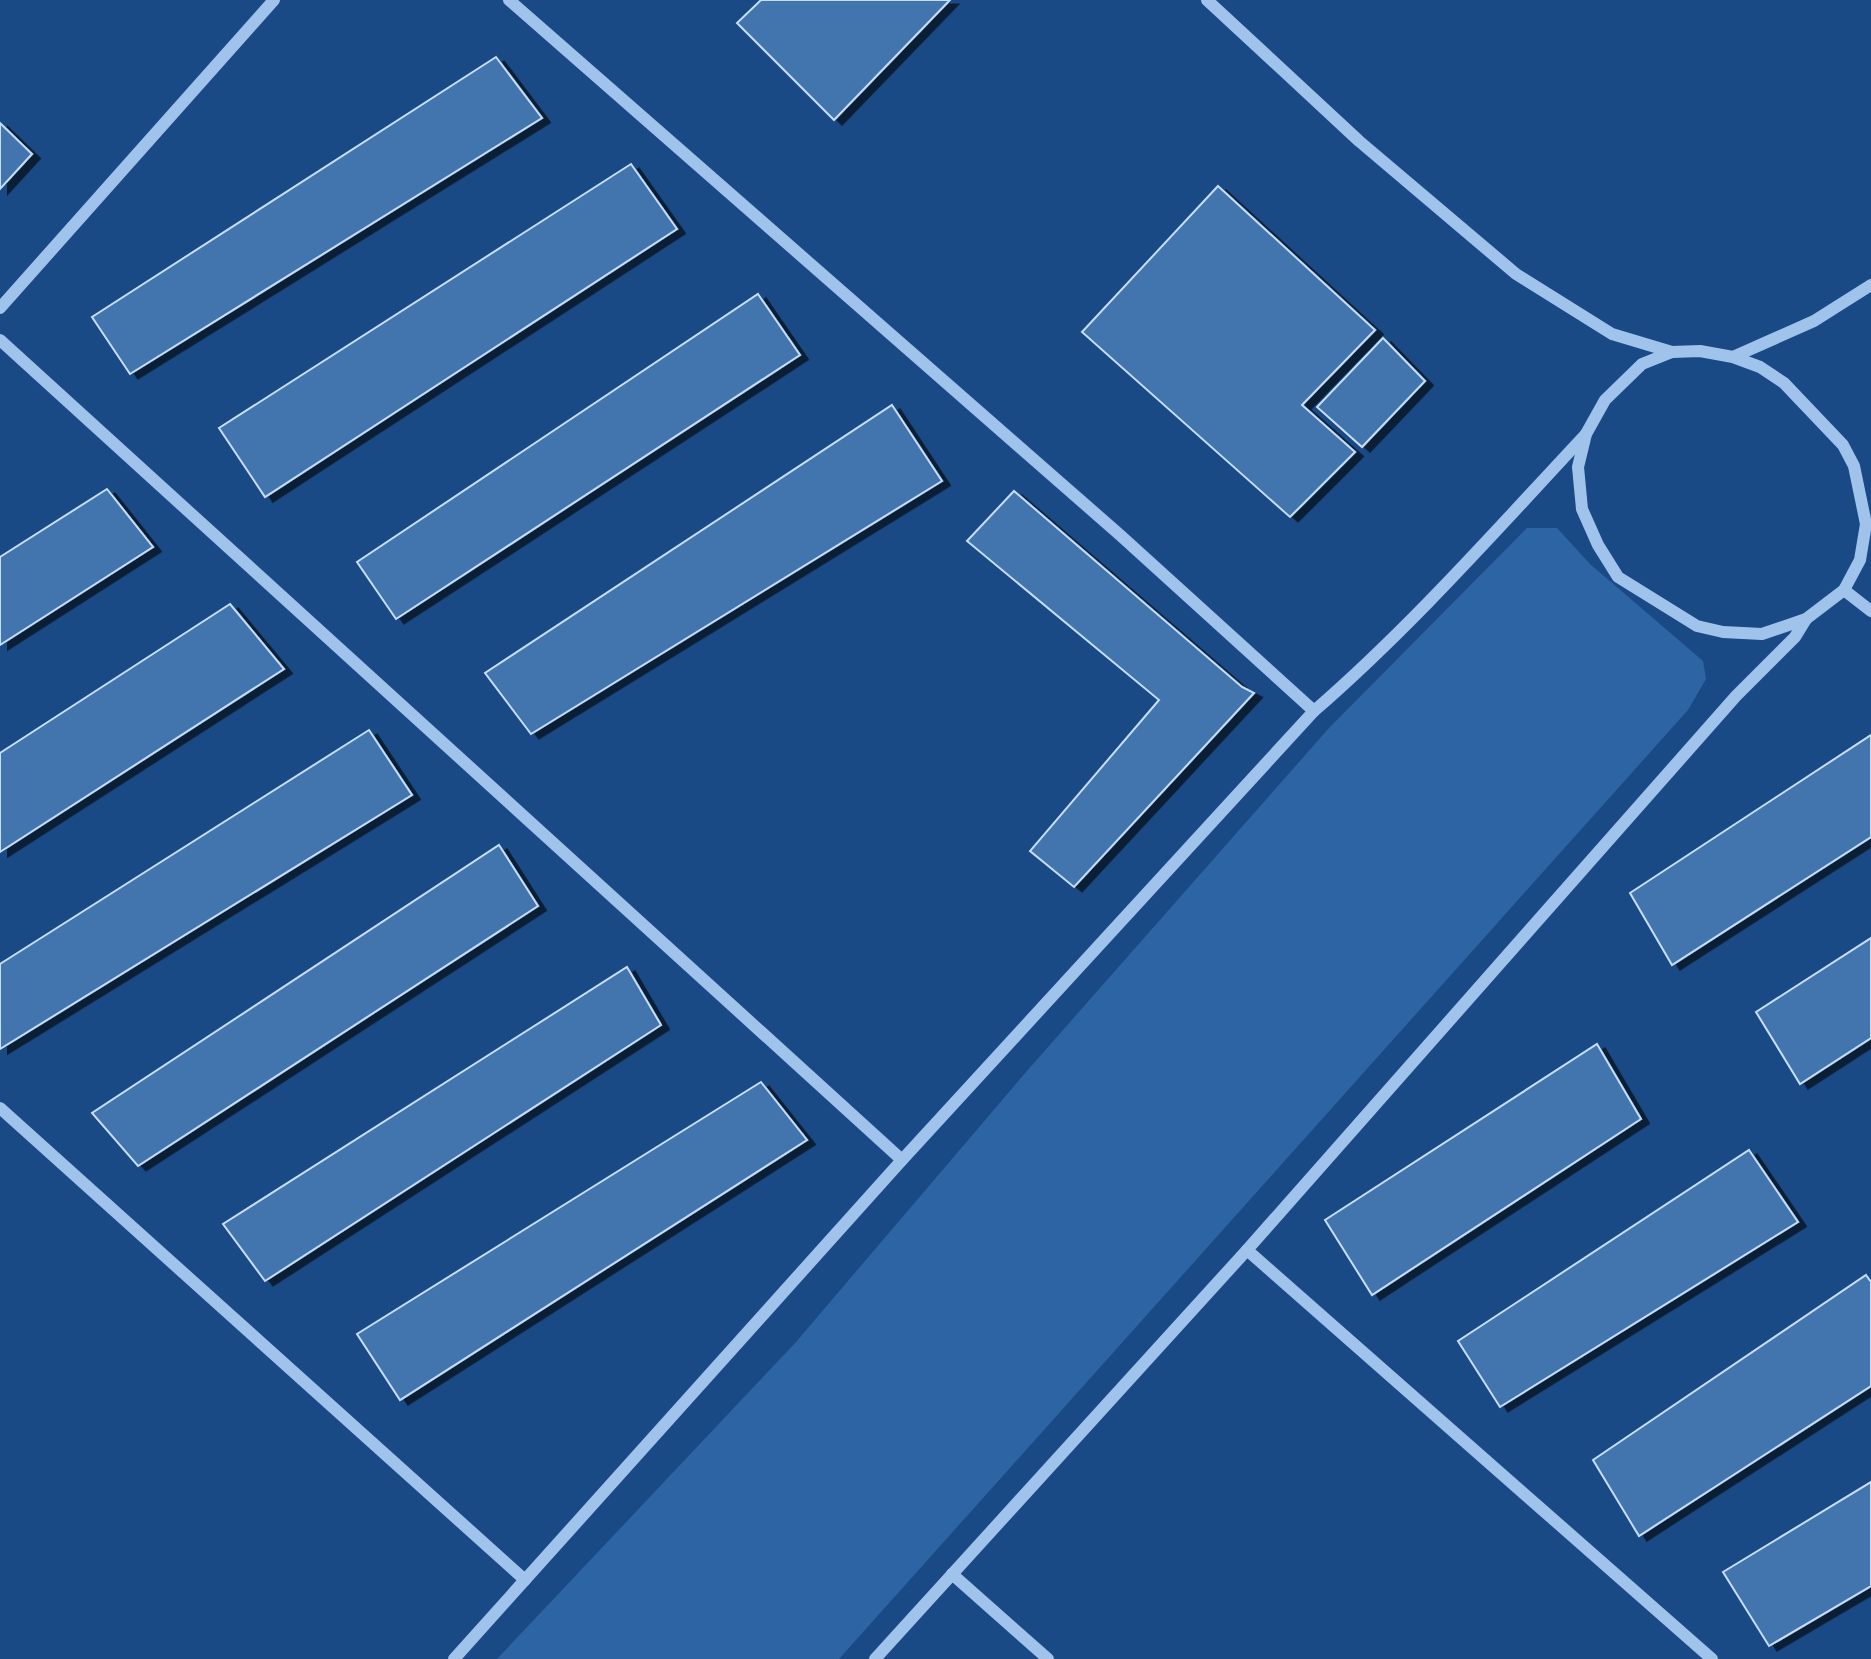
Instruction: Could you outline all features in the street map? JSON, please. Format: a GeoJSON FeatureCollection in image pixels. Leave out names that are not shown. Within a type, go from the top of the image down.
{"type":"FeatureCollection","features":[{"type":"Feature","properties":{"kind":"street"},"geometry":{"type":"LineString","coordinates":[[0,308],[274,0]]}},
{"type":"Feature","properties":{"kind":"street"},"geometry":{"type":"LineString","coordinates":[[509,0],[1120,535],[1314,711]]}},
{"type":"Feature","properties":{"kind":"street"},"geometry":{"type":"LineString","coordinates":[[1207,0],[1359,141],[1516,274],[1612,334],[1672,352],[1700,351],[1733,357],[1760,367],[1784,383],[1843,445],[1854,466],[1866,524]]}},
{"type":"Feature","properties":{"kind":"street"},"geometry":{"type":"LineString","coordinates":[[1733,357],[1814,321],[1871,285]]}},
{"type":"Feature","properties":{"kind":"street"},"geometry":{"type":"LineString","coordinates":[[0,340],[902,1160]]}},
{"type":"Feature","properties":{"kind":"street"},"geometry":{"type":"LineString","coordinates":[[454,1659],[902,1160],[1314,711],[1357,674],[1436,595],[1586,434],[1605,400],[1642,364],[1672,352]]}},
{"type":"Feature","properties":{"kind":"street"},"geometry":{"type":"LineString","coordinates":[[1586,434],[1578,467],[1582,509],[1598,545],[1618,578],[1697,626],[1723,632],[1762,634],[1806,619],[1844,590],[1860,561],[1871,507]]}},
{"type":"Feature","properties":{"kind":"street"},"geometry":{"type":"LineString","coordinates":[[1844,590],[1871,611]]}},
{"type":"Feature","properties":{"kind":"street"},"geometry":{"type":"LineString","coordinates":[[875,1659],[1247,1250],[1736,696],[1795,637],[1806,619]]}},
{"type":"Feature","properties":{"kind":"street"},"geometry":{"type":"LineString","coordinates":[[0,1108],[525,1580]]}},
{"type":"Feature","properties":{"kind":"street"},"geometry":{"type":"LineString","coordinates":[[1247,1250],[1712,1659]]}},
{"type":"Feature","properties":{"kind":"street"},"geometry":{"type":"LineString","coordinates":[[952,1574],[1048,1659]]}},
{"type":"Feature","properties":{"kind":"shaded area"},"geometry":{"type":"Polygon","coordinates":[[[1527,528],[1557,528],[1590,564],[1703,661],[1706,679],[1688,710],[839,1659],[497,1659],[796,1342],[1026,1072],[1329,728],[1527,528]]]}},
{"type":"Feature","properties":{"kind":"building"},"geometry":{"type":"Polygon","coordinates":[[[761,0],[950,0],[834,120],[737,23],[761,0]]]}},
{"type":"Feature","properties":{"kind":"building"},"geometry":{"type":"Polygon","coordinates":[[[496,57],[542,118],[130,374],[92,317],[496,57]]]}},
{"type":"Feature","properties":{"kind":"building"},"geometry":{"type":"Polygon","coordinates":[[[0,123],[32,154],[0,189],[0,123]]]}},
{"type":"Feature","properties":{"kind":"building"},"geometry":{"type":"Polygon","coordinates":[[[631,164],[677,229],[265,497],[219,428],[631,164]]]}},
{"type":"Feature","properties":{"kind":"building"},"geometry":{"type":"Polygon","coordinates":[[[1218,186],[1375,330],[1302,405],[1355,452],[1290,517],[1082,332],[1218,186]]]}},
{"type":"Feature","properties":{"kind":"building"},"geometry":{"type":"Polygon","coordinates":[[[758,294],[800,355],[396,619],[357,562],[758,294]]]}},
{"type":"Feature","properties":{"kind":"building"},"geometry":{"type":"Polygon","coordinates":[[[1383,338],[1425,381],[1362,447],[1317,407],[1383,338]]]}},
{"type":"Feature","properties":{"kind":"building"},"geometry":{"type":"Polygon","coordinates":[[[892,405],[942,481],[531,734],[485,673],[892,405]]]}},
{"type":"Feature","properties":{"kind":"building"},"geometry":{"type":"Polygon","coordinates":[[[107,489],[153,547],[0,645],[0,557],[107,489]]]}},
{"type":"Feature","properties":{"kind":"building"},"geometry":{"type":"Polygon","coordinates":[[[1014,491],[1242,687],[1254,693],[1074,887],[1030,851],[1159,700],[967,541],[1014,491]]]}},
{"type":"Feature","properties":{"kind":"building"},"geometry":{"type":"Polygon","coordinates":[[[230,604],[284,669],[0,852],[0,753],[230,604]]]}},
{"type":"Feature","properties":{"kind":"building"},"geometry":{"type":"Polygon","coordinates":[[[369,730],[412,795],[0,1049],[0,964],[369,730]]]}},
{"type":"Feature","properties":{"kind":"building"},"geometry":{"type":"Polygon","coordinates":[[[1871,735],[1871,837],[1672,965],[1630,893],[1871,735]]]}},
{"type":"Feature","properties":{"kind":"building"},"geometry":{"type":"Polygon","coordinates":[[[499,845],[538,906],[138,1166],[92,1113],[499,845]]]}},
{"type":"Feature","properties":{"kind":"building"},"geometry":{"type":"Polygon","coordinates":[[[1871,938],[1871,1038],[1800,1084],[1756,1012],[1871,938]]]}},
{"type":"Feature","properties":{"kind":"building"},"geometry":{"type":"Polygon","coordinates":[[[627,967],[661,1025],[265,1281],[223,1224],[627,967]]]}},
{"type":"Feature","properties":{"kind":"building"},"geometry":{"type":"Polygon","coordinates":[[[1597,1044],[1641,1119],[1372,1295],[1325,1220],[1597,1044]]]}},
{"type":"Feature","properties":{"kind":"building"},"geometry":{"type":"Polygon","coordinates":[[[761,1082],[807,1140],[400,1400],[357,1334],[761,1082]]]}},
{"type":"Feature","properties":{"kind":"building"},"geometry":{"type":"Polygon","coordinates":[[[1749,1150],[1798,1222],[1500,1407],[1458,1341],[1749,1150]]]}},
{"type":"Feature","properties":{"kind":"building"},"geometry":{"type":"Polygon","coordinates":[[[1866,1275],[1871,1282],[1871,1386],[1639,1536],[1593,1460],[1866,1275]]]}},
{"type":"Feature","properties":{"kind":"building"},"geometry":{"type":"Polygon","coordinates":[[[1871,1482],[1871,1586],[1769,1646],[1723,1572],[1871,1482]]]}}]}
